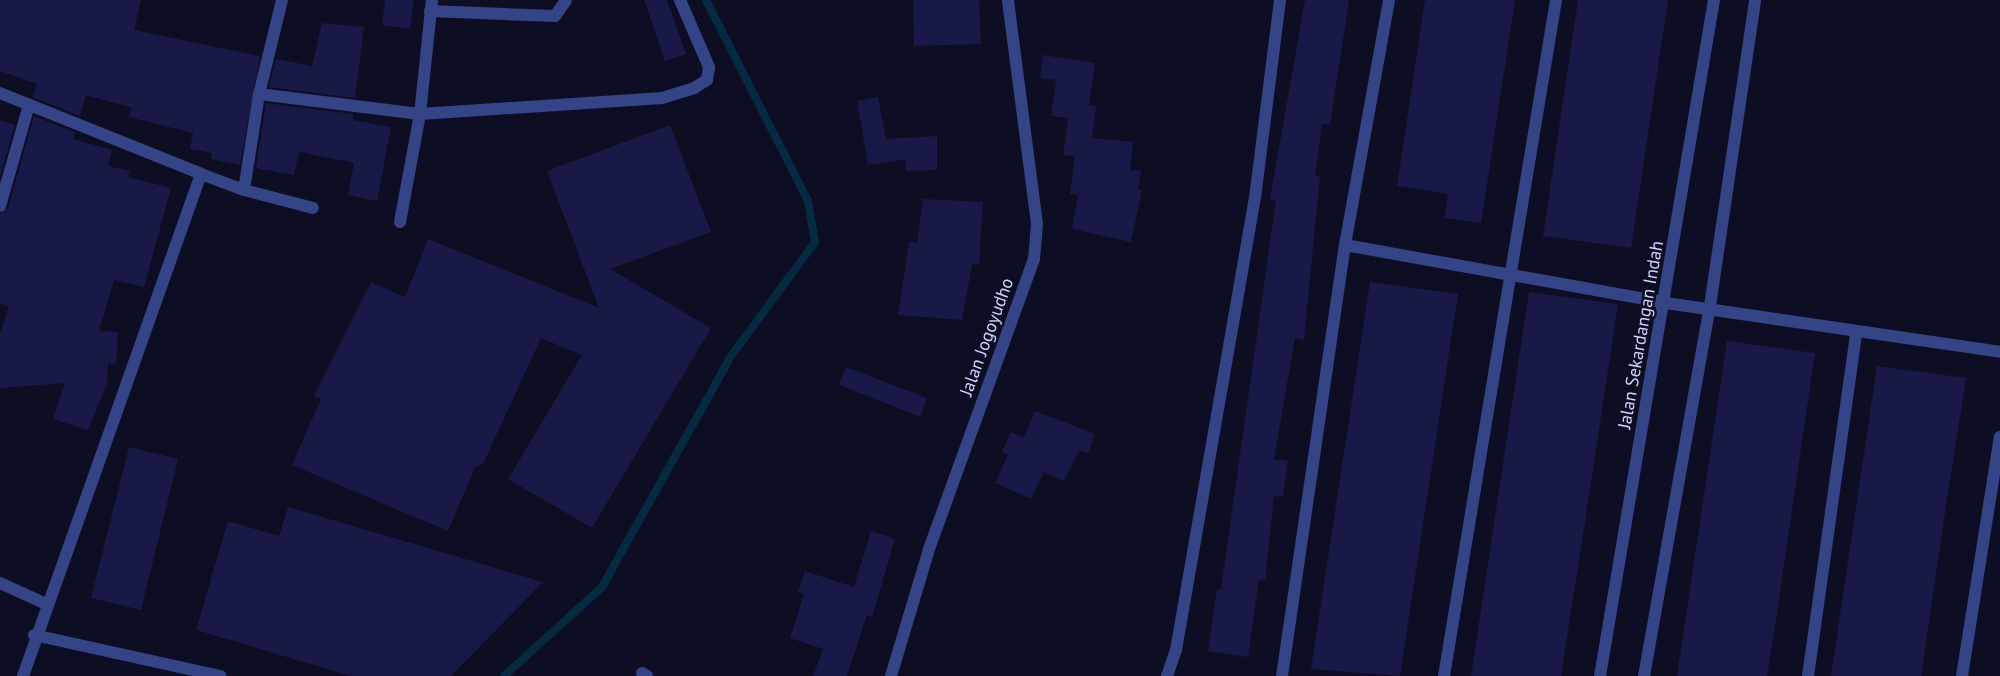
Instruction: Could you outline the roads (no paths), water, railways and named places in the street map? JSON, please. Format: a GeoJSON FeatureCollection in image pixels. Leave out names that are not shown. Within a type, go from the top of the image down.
{"type":"FeatureCollection","features":[{"type":"Feature","properties":{"kind":"street"},"geometry":{"type":"LineString","coordinates":[[244,190],[259,94],[282,0]]}},
{"type":"Feature","properties":{"kind":"street"},"geometry":{"type":"LineString","coordinates":[[400,222],[420,114],[431,5],[555,16],[566,0]]}},
{"type":"Feature","properties":{"kind":"street"},"geometry":{"type":"LineString","coordinates":[[259,94],[420,114],[662,98],[694,88],[707,80],[710,67],[680,0]]}},
{"type":"Feature","properties":{"kind":"street","name":"Jalan Jogoyudho"},"geometry":{"type":"LineString","coordinates":[[891,676],[929,549],[1034,259],[1037,224],[1008,0]]}},
{"type":"Feature","properties":{"kind":"street"},"geometry":{"type":"LineString","coordinates":[[1167,676],[1176,650],[1255,198],[1280,0]]}},
{"type":"Feature","properties":{"kind":"street"},"geometry":{"type":"LineString","coordinates":[[1282,676],[1345,245],[1389,0]]}},
{"type":"Feature","properties":{"kind":"street"},"geometry":{"type":"LineString","coordinates":[[1444,676],[1509,272],[1556,0]]}},
{"type":"Feature","properties":{"kind":"street","name":"Jalan Sekardangan Indah"},"geometry":{"type":"LineString","coordinates":[[1600,676],[1666,303],[1714,0]]}},
{"type":"Feature","properties":{"kind":"street"},"geometry":{"type":"LineString","coordinates":[[1644,676],[1710,306],[1755,0]]}},
{"type":"Feature","properties":{"kind":"street"},"geometry":{"type":"LineString","coordinates":[[0,93],[244,190],[313,208]]}},
{"type":"Feature","properties":{"kind":"street"},"geometry":{"type":"LineString","coordinates":[[0,206],[29,105]]}},
{"type":"Feature","properties":{"kind":"street"},"geometry":{"type":"LineString","coordinates":[[23,676],[34,634],[110,438],[201,174]]}},
{"type":"Feature","properties":{"kind":"street"},"geometry":{"type":"LineString","coordinates":[[1345,245],[1509,272],[1666,303],[1710,306],[1856,333],[2000,352]]}},
{"type":"Feature","properties":{"kind":"street"},"geometry":{"type":"LineString","coordinates":[[1809,676],[1856,333]]}},
{"type":"Feature","properties":{"kind":"street"},"geometry":{"type":"LineString","coordinates":[[1962,676],[2000,437]]}},
{"type":"Feature","properties":{"kind":"street"},"geometry":{"type":"LineString","coordinates":[[0,583],[46,604]]}},
{"type":"Feature","properties":{"kind":"street"},"geometry":{"type":"LineString","coordinates":[[34,634],[221,676]]}},
{"type":"Feature","properties":{"kind":"waterway"},"geometry":{"type":"LineString","coordinates":[[504,676],[602,587],[731,356],[815,242],[808,201],[706,0]]}}]}
